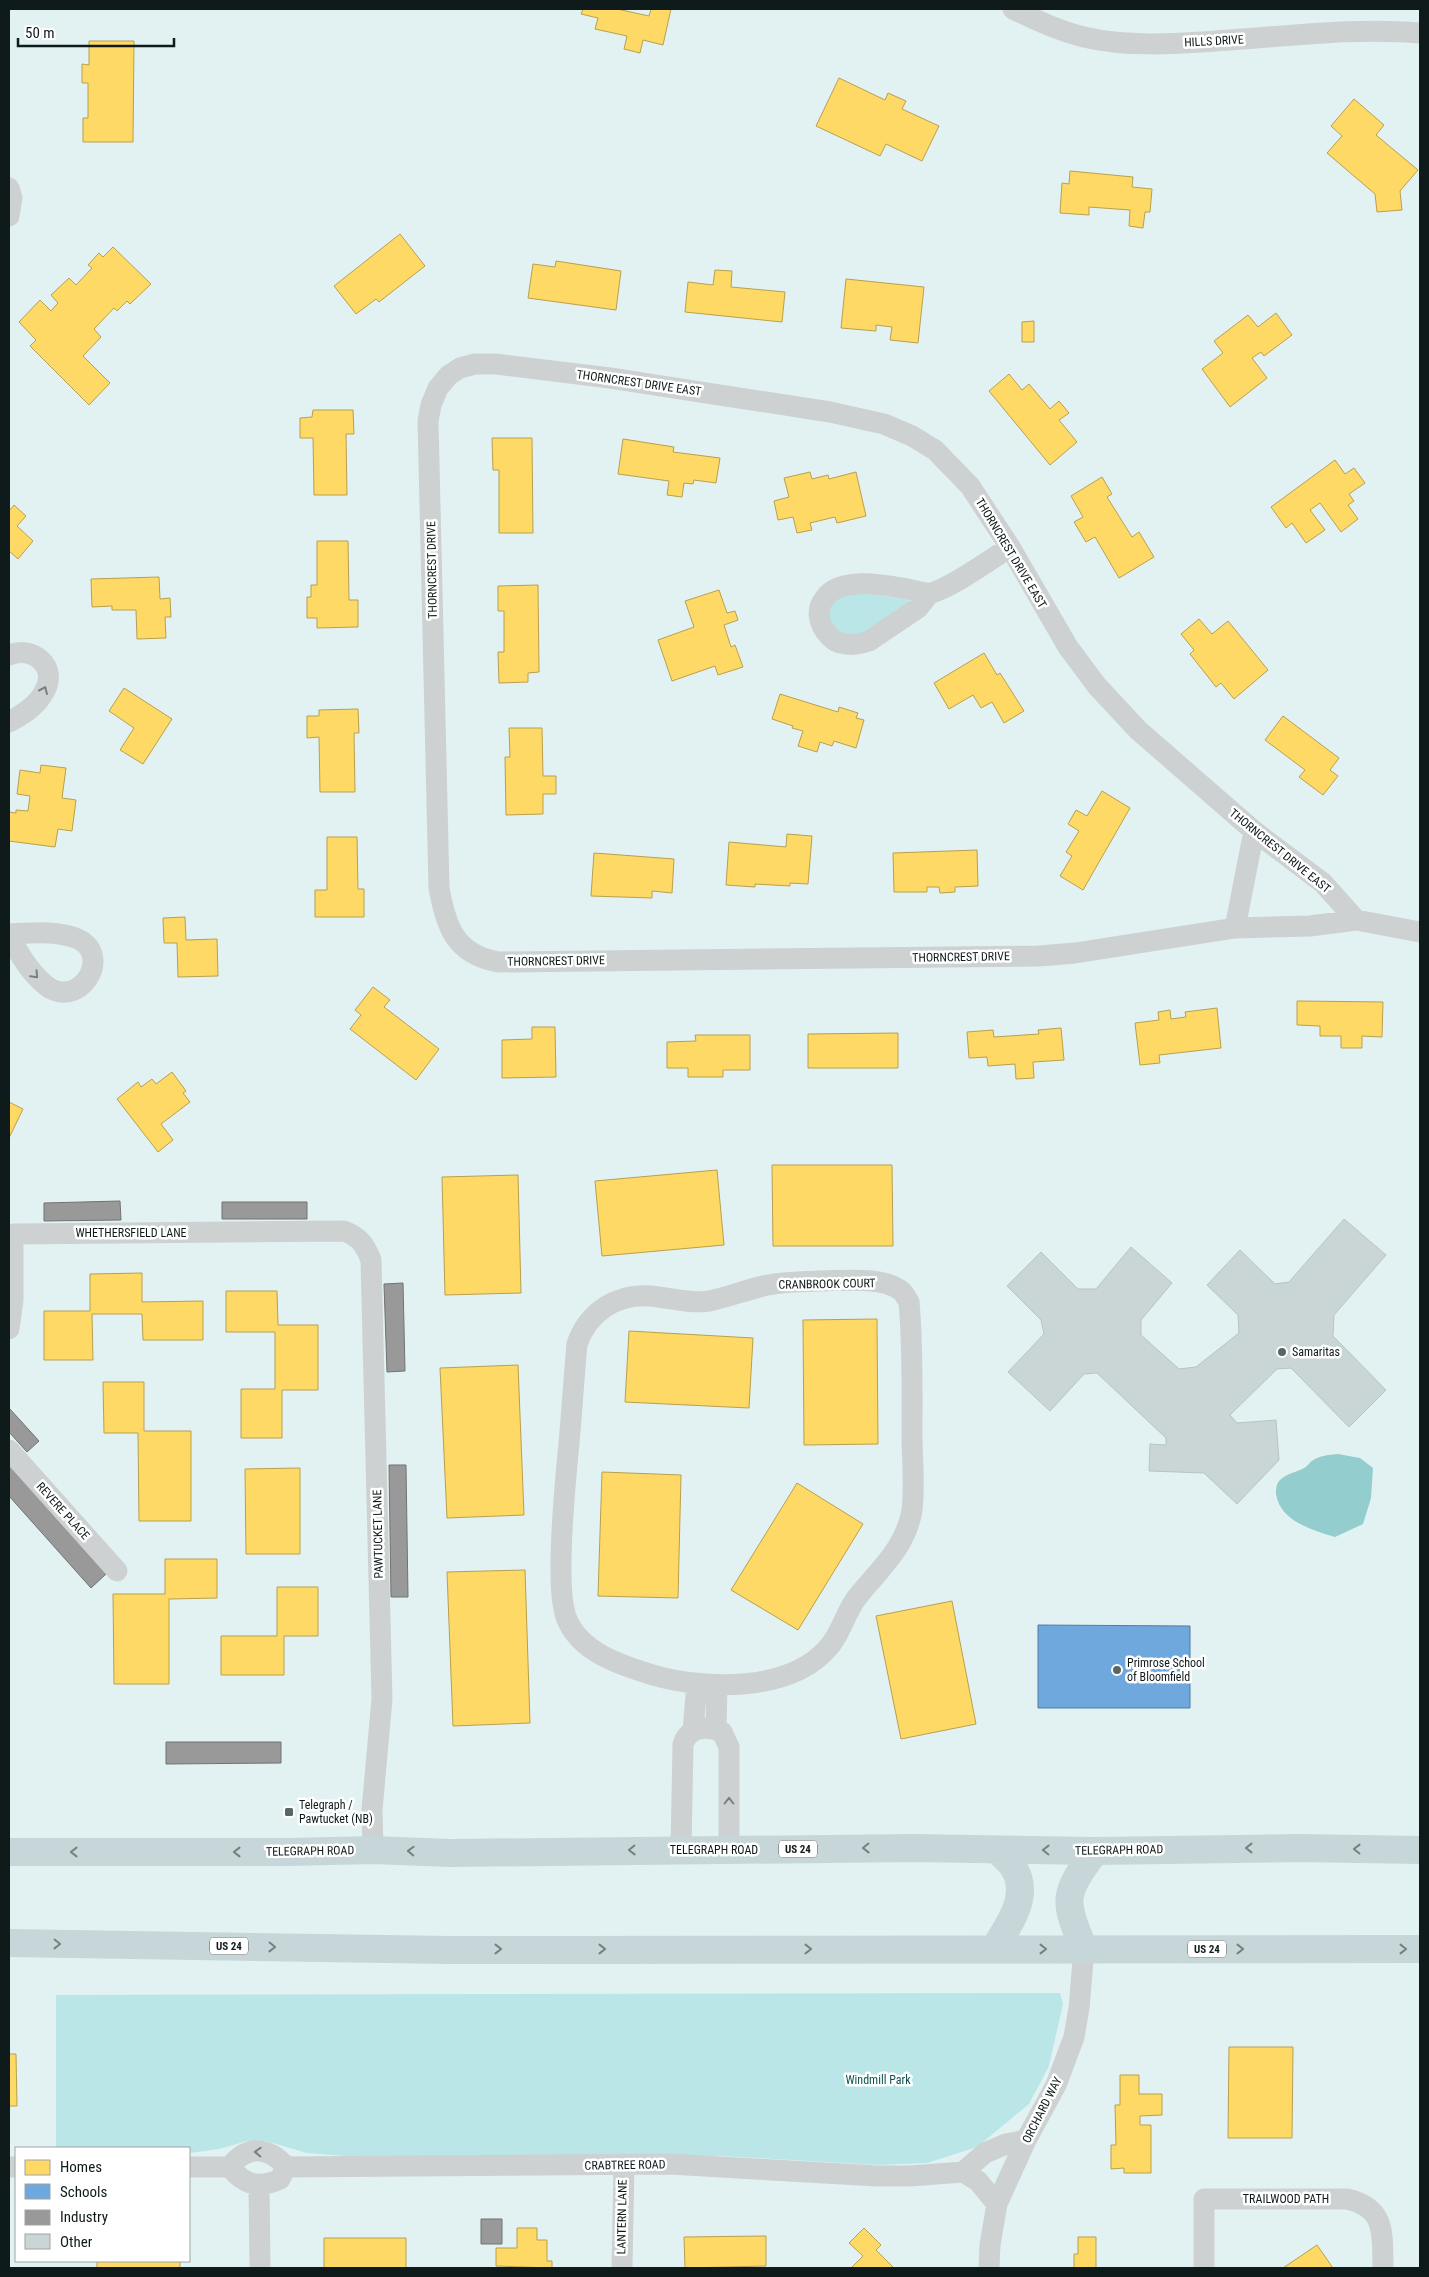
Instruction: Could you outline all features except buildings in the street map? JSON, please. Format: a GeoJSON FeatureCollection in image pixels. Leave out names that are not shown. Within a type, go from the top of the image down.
{"type":"FeatureCollection","features":[{"type":"Feature","properties":{"kind":"highway","name":"TELEGRAPH ROAD"},"geometry":{"type":"LineString","coordinates":[[9,1852],[288,1852],[373,1850],[450,1853],[915,1848],[1095,1851],[1298,1848],[1420,1850]]}},
{"type":"Feature","properties":{"kind":"highway"},"geometry":{"type":"LineString","coordinates":[[994,1949],[1016,1912],[1020,1896],[1019,1880],[1015,1869],[997,1850]]}},
{"type":"Feature","properties":{"kind":"highway"},"geometry":{"type":"LineString","coordinates":[[1084,1949],[1070,1916],[1068,1899],[1070,1888],[1076,1877],[1095,1851]]}},
{"type":"Feature","properties":{"kind":"highway","name":"US 24"},"geometry":{"type":"LineString","coordinates":[[9,1944],[449,1950],[1420,1949]]}},
{"type":"Feature","properties":{"kind":"street","name":"HILLS DRIVE"},"geometry":{"type":"LineString","coordinates":[[1014,9],[1057,29],[1084,37],[1112,42],[1191,43],[1385,30],[1420,33]]}},
{"type":"Feature","properties":{"kind":"street"},"geometry":{"type":"LineString","coordinates":[[9,188],[12,198],[9,216]]}},
{"type":"Feature","properties":{"kind":"street","name":"THORNCREST DRIVE EAST"},"geometry":{"type":"LineString","coordinates":[[449,375],[475,364],[519,366],[830,412],[884,424],[912,436],[935,450],[954,468],[988,512],[1064,641],[1098,686],[1138,730],[1254,831],[1323,883],[1356,920]]}},
{"type":"Feature","properties":{"kind":"street","name":"THORNCREST DRIVE"},"geometry":{"type":"LineString","coordinates":[[449,375],[438,388],[431,405],[428,421],[439,888],[443,911],[450,930],[464,949],[480,959],[498,962],[998,957],[1075,952],[1235,928],[1310,926],[1356,920],[1420,932]]}},
{"type":"Feature","properties":{"kind":"street"},"geometry":{"type":"LineString","coordinates":[[930,593],[854,583],[845,585],[836,588],[826,595],[821,604],[820,619],[826,633],[831,638],[847,644],[868,641],[918,608],[930,593],[956,582],[1010,547]]}},
{"type":"Feature","properties":{"kind":"street"},"geometry":{"type":"LineString","coordinates":[[9,655],[22,652],[32,653],[42,660],[47,669],[48,680],[45,691],[37,703],[9,722]]}},
{"type":"Feature","properties":{"kind":"street"},"geometry":{"type":"LineString","coordinates":[[1235,928],[1254,831]]}},
{"type":"Feature","properties":{"kind":"street","name":"WHETHERSFIELD LANE"},"geometry":{"type":"LineString","coordinates":[[9,1329],[13,1300],[13,1234],[344,1231]]}},
{"type":"Feature","properties":{"kind":"street","name":"PAWTUCKET LANE"},"geometry":{"type":"LineString","coordinates":[[344,1231],[357,1236],[366,1247],[371,1260],[382,1698],[372,1810],[373,1850]]}},
{"type":"Feature","properties":{"kind":"street","name":"CRANBROOK COURT"},"geometry":{"type":"LineString","coordinates":[[864,1281],[890,1284],[902,1290],[909,1302],[910,1317],[912,1511],[902,1541],[892,1558],[851,1604],[829,1648],[816,1659],[791,1673],[771,1679],[744,1684],[707,1684],[664,1678],[610,1659],[592,1649],[579,1638],[566,1616],[561,1580],[563,1504],[577,1344],[581,1332],[599,1310],[620,1299],[650,1296],[694,1302],[709,1301],[783,1283],[864,1281]]}},
{"type":"Feature","properties":{"kind":"street","name":"REVERE PLACE"},"geometry":{"type":"LineString","coordinates":[[9,1450],[117,1571]]}},
{"type":"Feature","properties":{"kind":"street"},"geometry":{"type":"LineString","coordinates":[[707,1684],[716,1730]]}},
{"type":"Feature","properties":{"kind":"street"},"geometry":{"type":"LineString","coordinates":[[693,1730],[707,1684]]}},
{"type":"Feature","properties":{"kind":"street"},"geometry":{"type":"LineString","coordinates":[[681,1850],[683,1744],[686,1735],[693,1730],[716,1730],[722,1732],[729,1747],[728,1850]]}},
{"type":"Feature","properties":{"kind":"street","name":"ORCHARD WAY"},"geometry":{"type":"LineString","coordinates":[[989,2268],[990,2245],[998,2204],[1026,2140],[1056,2085],[1074,2037],[1079,2008],[1084,1949]]}},
{"type":"Feature","properties":{"kind":"street"},"geometry":{"type":"LineString","coordinates":[[998,2204],[978,2181],[963,2172],[985,2152],[1006,2144],[1026,2140]]}},
{"type":"Feature","properties":{"kind":"street"},"geometry":{"type":"LineString","coordinates":[[190,2167],[230,2166],[242,2154],[252,2151],[270,2153],[277,2156],[286,2167],[280,2179],[259,2186],[247,2182],[236,2174],[230,2166]]}},
{"type":"Feature","properties":{"kind":"street","name":"LANTERN LANE"},"geometry":{"type":"LineString","coordinates":[[622,2268],[624,2165]]}},
{"type":"Feature","properties":{"kind":"street","name":"CRABTREE ROAD"},"geometry":{"type":"LineString","coordinates":[[286,2167],[711,2166],[877,2176],[910,2176],[963,2172]]}},
{"type":"Feature","properties":{"kind":"street"},"geometry":{"type":"LineString","coordinates":[[259,2186],[260,2268]]}},
{"type":"Feature","properties":{"kind":"street","name":"TRAILWOOD PATH"},"geometry":{"type":"LineString","coordinates":[[1204,2268],[1204,2199],[1347,2199],[1371,2208],[1377,2217],[1382,2229],[1383,2268]]}},
{"type":"Feature","properties":{"kind":"green space"},"geometry":{"type":"Polygon","coordinates":[[[859,593],[908,599],[910,602],[876,627],[855,635],[846,635],[838,631],[828,619],[830,611],[837,598],[859,593]]]}},
{"type":"Feature","properties":{"kind":"green space","name":"Windmill Park"},"geometry":{"type":"Polygon","coordinates":[[[1060,1993],[1063,2004],[1049,2066],[1029,2104],[977,2147],[927,2163],[877,2165],[721,2156],[357,2157],[307,2153],[266,2141],[247,2141],[219,2149],[190,2153],[190,2147],[56,2147],[56,1995],[1060,1993]]]}},
{"type":"Feature","properties":{"kind":"shaded area"},"geometry":{"type":"Polygon","coordinates":[[[1338,1454],[1360,1458],[1373,1468],[1371,1498],[1363,1524],[1335,1537],[1307,1527],[1290,1518],[1279,1503],[1276,1490],[1277,1485],[1285,1476],[1305,1467],[1318,1458],[1338,1454]]]}},
{"type":"Feature","properties":{"kind":"place","name":"Samaritas"},"geometry":{"type":"Point","coordinates":[1282,1352]}},
{"type":"Feature","properties":{"kind":"place","name":"Primrose School of Bloomfield"},"geometry":{"type":"Point","coordinates":[1117,1670]}},
{"type":"Feature","properties":{"kind":"place","name":"Telegraph / Pawtucket (NB)"},"geometry":{"type":"Point","coordinates":[289,1812]}}]}
